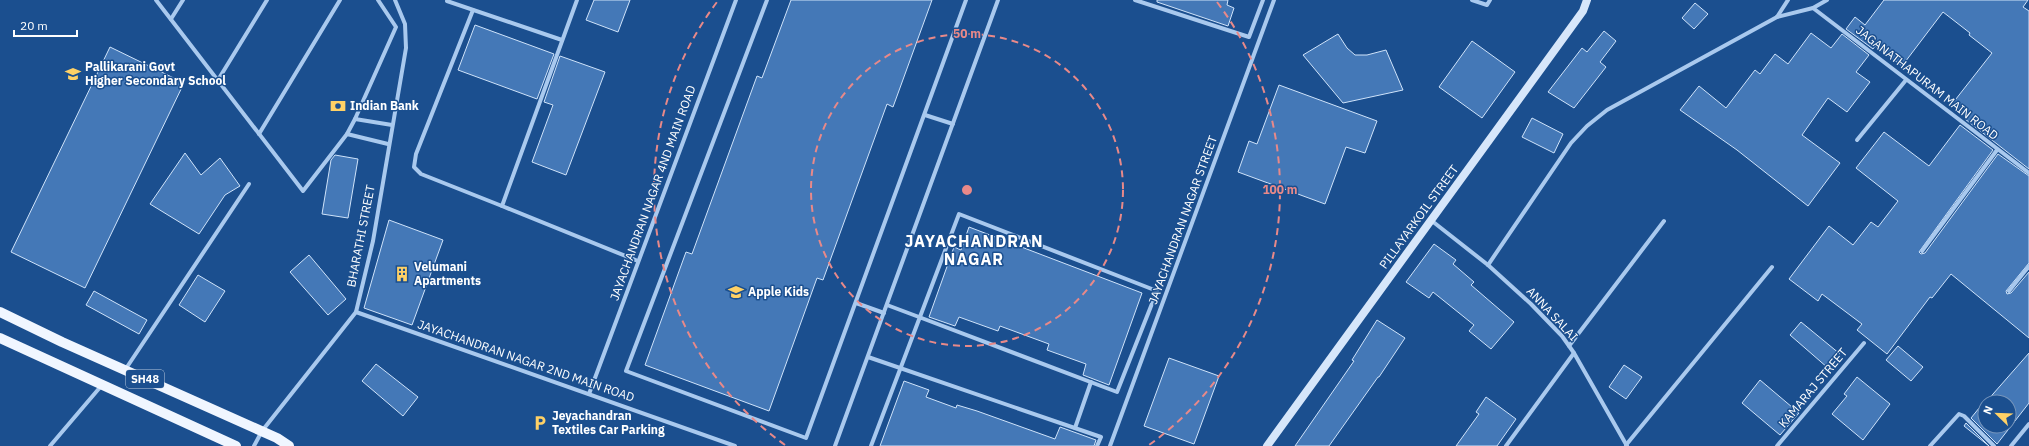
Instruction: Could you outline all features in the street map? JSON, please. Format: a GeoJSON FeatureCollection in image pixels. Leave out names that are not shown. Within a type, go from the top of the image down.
{"type":"FeatureCollection","features":[{"type":"Feature","properties":{"kind":"main road","name":"SH48"},"geometry":{"type":"LineString","coordinates":[[0,312],[262,431],[289,446]]}},
{"type":"Feature","properties":{"kind":"main road","name":"SH48"},"geometry":{"type":"LineString","coordinates":[[0,338],[236,446]]}},
{"type":"Feature","properties":{"kind":"street"},"geometry":{"type":"LineString","coordinates":[[156,0],[303,190],[347,134],[396,27],[378,0]]}},
{"type":"Feature","properties":{"kind":"street"},"geometry":{"type":"LineString","coordinates":[[171,19],[183,0]]}},
{"type":"Feature","properties":{"kind":"street"},"geometry":{"type":"LineString","coordinates":[[218,80],[267,0]]}},
{"type":"Feature","properties":{"kind":"street"},"geometry":{"type":"LineString","coordinates":[[259,134],[340,0]]}},
{"type":"Feature","properties":{"kind":"street","name":"BHARATHI STREET"},"geometry":{"type":"LineString","coordinates":[[254,446],[262,431],[356,312],[373,241],[388,144],[406,48],[405,24],[395,0]]}},
{"type":"Feature","properties":{"kind":"street"},"geometry":{"type":"LineString","coordinates":[[447,0],[562,40]]}},
{"type":"Feature","properties":{"kind":"street"},"geometry":{"type":"LineString","coordinates":[[502,206],[577,0]]}},
{"type":"Feature","properties":{"kind":"street","name":"JAYACHANDRAN NAGAR 4ND MAIN ROAD"},"geometry":{"type":"LineString","coordinates":[[589,394],[736,0]]}},
{"type":"Feature","properties":{"kind":"street"},"geometry":{"type":"LineString","coordinates":[[767,0],[626,371],[806,438],[966,0]]}},
{"type":"Feature","properties":{"kind":"street"},"geometry":{"type":"LineString","coordinates":[[835,446],[998,0]]}},
{"type":"Feature","properties":{"kind":"street"},"geometry":{"type":"LineString","coordinates":[[1135,0],[1249,38],[1263,0]]}},
{"type":"Feature","properties":{"kind":"street","name":"JAYACHANDRAN NAGAR STREET"},"geometry":{"type":"LineString","coordinates":[[1110,446],[1274,0]]}},
{"type":"Feature","properties":{"kind":"street"},"geometry":{"type":"LineString","coordinates":[[1472,0],[1487,5],[1490,0]]}},
{"type":"Feature","properties":{"kind":"street","name":"PILLAYARKOIL STREET"},"geometry":{"type":"LineString","coordinates":[[1267,446],[1432,221],[1583,11],[1587,0]]}},
{"type":"Feature","properties":{"kind":"street"},"geometry":{"type":"LineString","coordinates":[[1777,17],[1788,0]]}},
{"type":"Feature","properties":{"kind":"street"},"geometry":{"type":"LineString","coordinates":[[1488,265],[1571,143],[1587,126],[1607,110],[1777,17],[1813,8],[1827,0]]}},
{"type":"Feature","properties":{"kind":"street","name":"JAGANATHAPURAM MAIN ROAD"},"geometry":{"type":"LineString","coordinates":[[1813,8],[1996,150],[2029,173]]}},
{"type":"Feature","properties":{"kind":"street"},"geometry":{"type":"LineString","coordinates":[[473,10],[416,154],[414,167],[421,174],[638,261]]}},
{"type":"Feature","properties":{"kind":"street"},"geometry":{"type":"LineString","coordinates":[[1857,140],[1906,80]]}},
{"type":"Feature","properties":{"kind":"street"},"geometry":{"type":"LineString","coordinates":[[924,115],[953,124]]}},
{"type":"Feature","properties":{"kind":"street"},"geometry":{"type":"LineString","coordinates":[[355,119],[392,125]]}},
{"type":"Feature","properties":{"kind":"street"},"geometry":{"type":"LineString","coordinates":[[347,134],[388,144]]}},
{"type":"Feature","properties":{"kind":"street"},"geometry":{"type":"LineString","coordinates":[[1922,251],[1996,150]]}},
{"type":"Feature","properties":{"kind":"street"},"geometry":{"type":"LineString","coordinates":[[125,370],[249,184]]}},
{"type":"Feature","properties":{"kind":"street"},"geometry":{"type":"LineString","coordinates":[[871,446],[919,317],[959,214],[1157,291],[1118,392],[1091,382],[919,317],[887,305]]}},
{"type":"Feature","properties":{"kind":"street","name":"ANNA SALAI"},"geometry":{"type":"LineString","coordinates":[[1432,221],[1488,265],[1531,304],[1569,346],[1627,445]]}},
{"type":"Feature","properties":{"kind":"street"},"geometry":{"type":"LineString","coordinates":[[1569,346],[1664,221]]}},
{"type":"Feature","properties":{"kind":"street"},"geometry":{"type":"LineString","coordinates":[[1627,445],[1772,266]]}},
{"type":"Feature","properties":{"kind":"street"},"geometry":{"type":"LineString","coordinates":[[2009,291],[2029,266]]}},
{"type":"Feature","properties":{"kind":"street"},"geometry":{"type":"LineString","coordinates":[[856,303],[884,313]]}},
{"type":"Feature","properties":{"kind":"street","name":"JAYACHANDRAN NAGAR 2ND MAIN ROAD"},"geometry":{"type":"LineString","coordinates":[[356,312],[735,446]]}},
{"type":"Feature","properties":{"kind":"street","name":"KAMARAJ STREET"},"geometry":{"type":"LineString","coordinates":[[1777,446],[1864,343]]}},
{"type":"Feature","properties":{"kind":"street"},"geometry":{"type":"LineString","coordinates":[[1506,446],[1574,353]]}},
{"type":"Feature","properties":{"kind":"street"},"geometry":{"type":"LineString","coordinates":[[868,357],[1101,437],[1097,446]]}},
{"type":"Feature","properties":{"kind":"street"},"geometry":{"type":"LineString","coordinates":[[1075,428],[1091,382]]}},
{"type":"Feature","properties":{"kind":"street"},"geometry":{"type":"LineString","coordinates":[[50,446],[102,385]]}},
{"type":"Feature","properties":{"kind":"street"},"geometry":{"type":"LineString","coordinates":[[1930,446],[1959,414],[1964,416],[1994,446]]}},
{"type":"Feature","properties":{"kind":"street"},"geometry":{"type":"LineString","coordinates":[[2011,446],[2029,424]]}},
{"type":"Feature","properties":{"kind":"building"},"geometry":{"type":"Polygon","coordinates":[[[594,0],[630,0],[618,32],[586,20],[594,0]]]}},
{"type":"Feature","properties":{"kind":"building"},"geometry":{"type":"Polygon","coordinates":[[[791,0],[932,0],[893,107],[887,104],[823,280],[817,278],[769,411],[645,365],[686,252],[692,254],[757,76],[762,78],[791,0]]]}},
{"type":"Feature","properties":{"kind":"building"},"geometry":{"type":"Polygon","coordinates":[[[1157,0],[1228,0],[1227,5],[1234,8],[1228,26],[1157,2],[1157,0]]]}},
{"type":"Feature","properties":{"kind":"building"},"geometry":{"type":"Polygon","coordinates":[[[1884,0],[2028,0],[2023,7],[2029,11],[2029,169],[1965,119],[1968,116],[1952,104],[1992,53],[1969,35],[1970,33],[1943,12],[1902,66],[1875,46],[1873,49],[1846,29],[1855,17],[1865,25],[1884,0]]]}},
{"type":"Feature","properties":{"kind":"building"},"geometry":{"type":"Polygon","coordinates":[[[1695,3],[1708,14],[1694,29],[1682,18],[1695,3]]]}},
{"type":"Feature","properties":{"kind":"building"},"geometry":{"type":"Polygon","coordinates":[[[475,25],[554,54],[537,99],[458,70],[475,25]]]}},
{"type":"Feature","properties":{"kind":"building"},"geometry":{"type":"Polygon","coordinates":[[[1604,31],[1616,41],[1600,62],[1606,67],[1574,108],[1548,92],[1582,48],[1587,52],[1604,31]]]}},
{"type":"Feature","properties":{"kind":"building"},"geometry":{"type":"Polygon","coordinates":[[[1811,33],[1831,48],[1842,34],[1869,55],[1856,72],[1870,82],[1847,112],[1828,98],[1802,135],[1840,163],[1808,206],[1737,150],[1680,110],[1699,86],[1726,108],[1755,70],[1760,74],[1775,54],[1788,64],[1811,33]]]}},
{"type":"Feature","properties":{"kind":"building"},"geometry":{"type":"Polygon","coordinates":[[[1338,34],[1347,48],[1355,55],[1367,55],[1386,50],[1403,90],[1343,103],[1303,55],[1338,34]]]}},
{"type":"Feature","properties":{"kind":"building"},"geometry":{"type":"Polygon","coordinates":[[[1472,41],[1515,72],[1482,118],[1439,87],[1472,41]]]}},
{"type":"Feature","properties":{"kind":"building"},"geometry":{"type":"Polygon","coordinates":[[[110,47],[184,83],[85,288],[11,252],[110,47]]]}},
{"type":"Feature","properties":{"kind":"building"},"geometry":{"type":"Polygon","coordinates":[[[560,56],[605,72],[566,175],[532,162],[553,105],[544,102],[560,56]]]}},
{"type":"Feature","properties":{"kind":"building"},"geometry":{"type":"Polygon","coordinates":[[[1279,85],[1377,121],[1365,153],[1346,147],[1325,204],[1238,172],[1249,141],[1257,144],[1279,85]]]}},
{"type":"Feature","properties":{"kind":"building"},"geometry":{"type":"Polygon","coordinates":[[[1532,118],[1563,134],[1554,153],[1522,137],[1532,118]]]}},
{"type":"Feature","properties":{"kind":"building"},"geometry":{"type":"Polygon","coordinates":[[[1960,125],[1993,150],[1919,252],[1921,254],[1925,253],[1998,154],[2029,176],[2029,263],[2006,291],[2007,294],[2011,293],[2029,272],[2029,338],[1951,274],[1932,298],[1930,297],[1887,354],[1857,330],[1862,324],[1822,294],[1818,301],[1789,279],[1829,226],[1853,245],[1871,222],[1878,227],[1898,201],[1856,168],[1884,132],[1929,166],[1960,125]]]}},
{"type":"Feature","properties":{"kind":"building"},"geometry":{"type":"Polygon","coordinates":[[[185,153],[201,175],[220,158],[240,186],[225,195],[199,234],[150,204],[185,153]]]}},
{"type":"Feature","properties":{"kind":"building"},"geometry":{"type":"Polygon","coordinates":[[[335,155],[358,159],[348,218],[322,214],[331,160],[335,155]]]}},
{"type":"Feature","properties":{"kind":"building","name":"Velumani Apartments"},"geometry":{"type":"Polygon","coordinates":[[[389,220],[443,240],[412,325],[364,308],[389,220]]]}},
{"type":"Feature","properties":{"kind":"building"},"geometry":{"type":"Polygon","coordinates":[[[969,227],[1142,293],[1109,385],[1083,375],[1086,364],[1047,350],[1049,344],[1000,326],[998,331],[959,317],[955,326],[929,317],[954,247],[961,250],[969,227]]]}},
{"type":"Feature","properties":{"kind":"building"},"geometry":{"type":"Polygon","coordinates":[[[1434,244],[1456,260],[1453,264],[1474,282],[1471,285],[1514,322],[1491,349],[1469,331],[1474,325],[1433,292],[1429,298],[1406,282],[1434,244]]]}},
{"type":"Feature","properties":{"kind":"building"},"geometry":{"type":"Polygon","coordinates":[[[309,255],[346,299],[328,315],[290,272],[309,255]]]}},
{"type":"Feature","properties":{"kind":"building"},"geometry":{"type":"Polygon","coordinates":[[[198,275],[225,291],[205,322],[179,305],[198,275]]]}},
{"type":"Feature","properties":{"kind":"building"},"geometry":{"type":"Polygon","coordinates":[[[94,291],[147,320],[139,334],[86,305],[94,291]]]}},
{"type":"Feature","properties":{"kind":"building"},"geometry":{"type":"Polygon","coordinates":[[[1377,320],[1405,338],[1329,446],[1295,446],[1354,361],[1352,360],[1377,320]]]}},
{"type":"Feature","properties":{"kind":"building"},"geometry":{"type":"Polygon","coordinates":[[[1801,322],[1840,354],[1828,368],[1790,335],[1801,322]]]}},
{"type":"Feature","properties":{"kind":"building"},"geometry":{"type":"Polygon","coordinates":[[[1898,346],[1923,367],[1911,381],[1886,360],[1898,346]]]}},
{"type":"Feature","properties":{"kind":"building"},"geometry":{"type":"Polygon","coordinates":[[[2029,353],[2029,403],[2017,418],[2017,394],[1993,394],[2029,353]]]}},
{"type":"Feature","properties":{"kind":"building"},"geometry":{"type":"Polygon","coordinates":[[[1169,358],[1219,376],[1194,444],[1144,426],[1169,358]]]}},
{"type":"Feature","properties":{"kind":"building"},"geometry":{"type":"Polygon","coordinates":[[[376,364],[418,397],[403,416],[362,381],[376,364]]]}},
{"type":"Feature","properties":{"kind":"building"},"geometry":{"type":"Polygon","coordinates":[[[1624,365],[1642,377],[1626,399],[1609,387],[1624,365]]]}},
{"type":"Feature","properties":{"kind":"building"},"geometry":{"type":"Polygon","coordinates":[[[1857,377],[1890,404],[1863,440],[1832,414],[1847,396],[1844,394],[1857,377]]]}},
{"type":"Feature","properties":{"kind":"building"},"geometry":{"type":"Polygon","coordinates":[[[1760,380],[1799,413],[1780,435],[1742,403],[1760,380]]]}},
{"type":"Feature","properties":{"kind":"building"},"geometry":{"type":"Polygon","coordinates":[[[904,381],[929,390],[926,397],[956,408],[957,405],[977,411],[1055,439],[1060,427],[1096,440],[1094,446],[880,446],[904,381]]]}},
{"type":"Feature","properties":{"kind":"building"},"geometry":{"type":"Polygon","coordinates":[[[1486,397],[1516,419],[1497,446],[1456,446],[1479,414],[1476,412],[1486,397]]]}},
{"type":"Feature","properties":{"kind":"building"},"geometry":{"type":"Polygon","coordinates":[[[1977,411],[1977,424],[1971,418],[1977,411]]]}},
{"type":"Feature","properties":{"kind":"building"},"geometry":{"type":"Polygon","coordinates":[[[1966,423],[1989,446],[1964,426],[1966,423]]]}},
{"type":"Feature","properties":{"kind":"building"},"geometry":{"type":"Polygon","coordinates":[[[1987,434],[2005,434],[1997,444],[1987,434]]]}},
{"type":"Feature","properties":{"kind":"place","name":"Pallikarani Govt Higher Secondary School"},"geometry":{"type":"Point","coordinates":[73,74]}},
{"type":"Feature","properties":{"kind":"place","name":"Indian Bank"},"geometry":{"type":"Point","coordinates":[338,106]}},
{"type":"Feature","properties":{"kind":"place","name":"Velumani Apartments"},"geometry":{"type":"Point","coordinates":[402,274]}},
{"type":"Feature","properties":{"kind":"place","name":"Apple Kids"},"geometry":{"type":"Point","coordinates":[736,292]}},
{"type":"Feature","properties":{"kind":"place","name":"Jeyachandran Textiles Car Parking"},"geometry":{"type":"Point","coordinates":[540,423]}},
{"type":"Feature","properties":{"kind":"district","name":"JAYACHANDRAN NAGAR"},"geometry":{"type":"Point","coordinates":[974,250]}}]}
